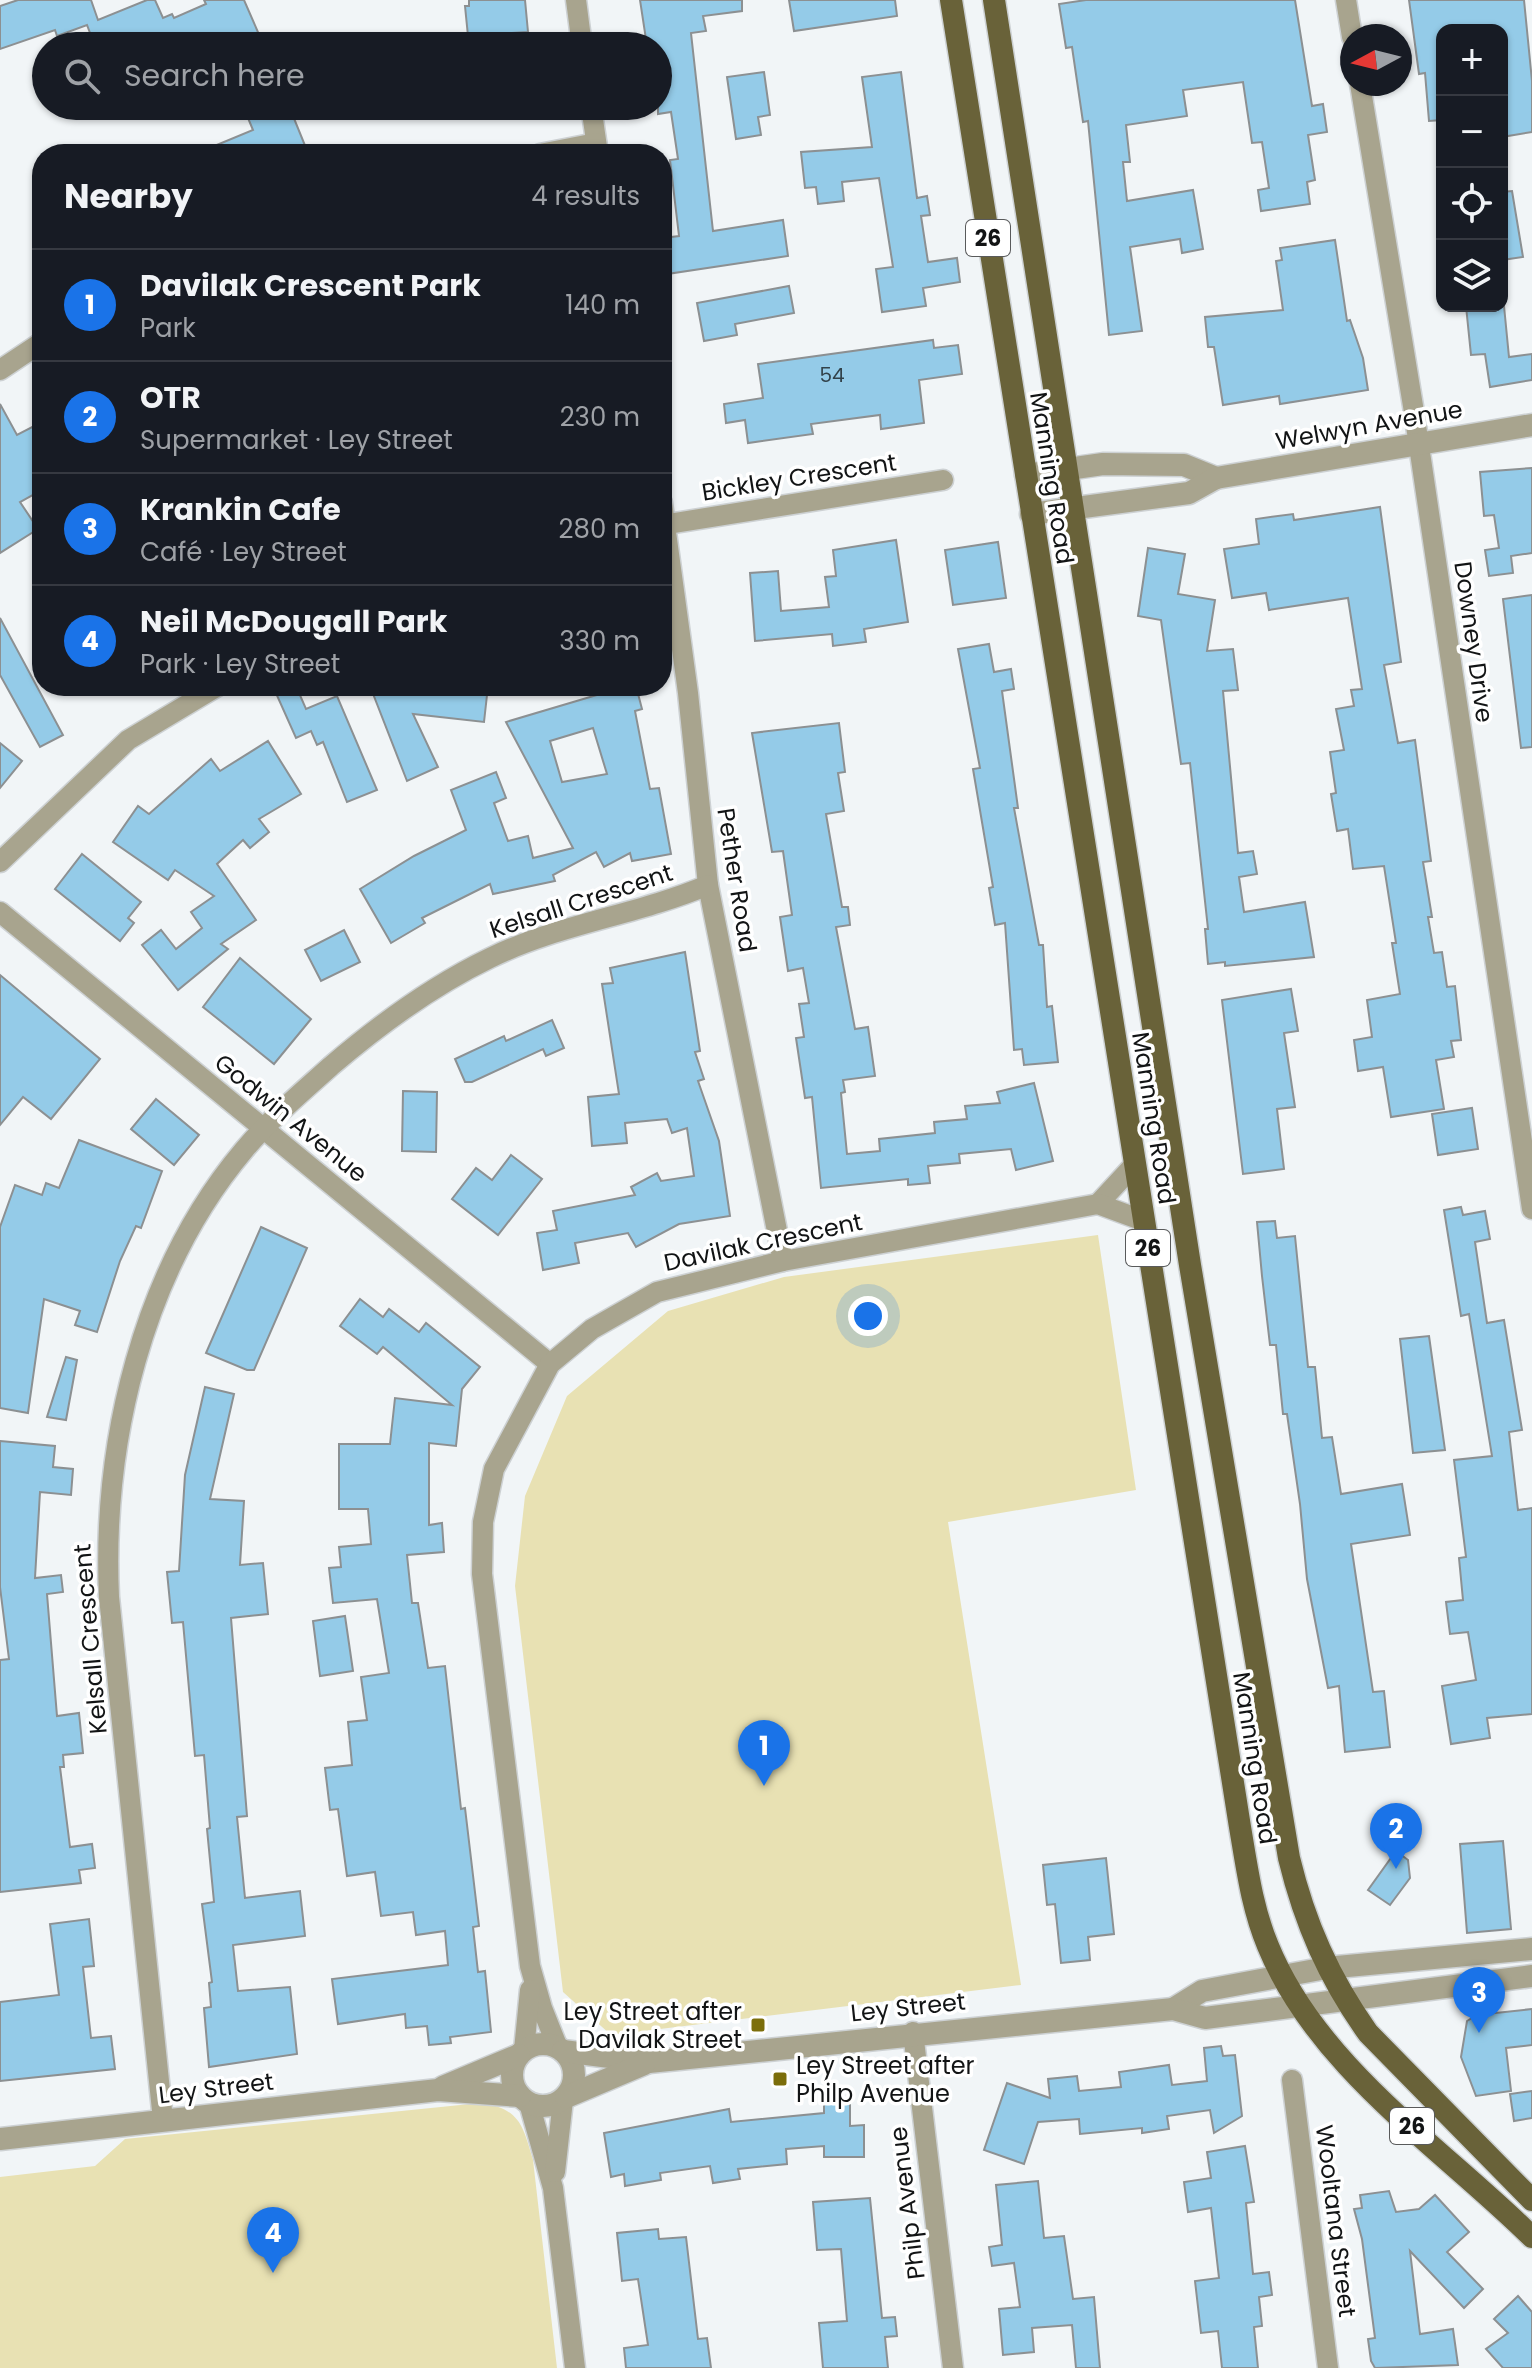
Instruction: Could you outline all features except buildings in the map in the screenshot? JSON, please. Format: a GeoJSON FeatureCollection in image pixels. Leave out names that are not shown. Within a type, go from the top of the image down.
{"type":"FeatureCollection","features":[{"type":"Feature","properties":{"kind":"main road","name":"Manning Road"},"geometry":{"type":"LineString","coordinates":[[951,0],[1250,1888],[1269,1948],[1300,2006],[1338,2054],[1532,2237]]}},
{"type":"Feature","properties":{"kind":"main road","name":"Manning Road"},"geometry":{"type":"LineString","coordinates":[[994,0],[1070,508],[1284,1832],[1305,1918],[1326,1968],[1368,2033],[1532,2200]]}},
{"type":"Feature","properties":{"kind":"street"},"geometry":{"type":"LineString","coordinates":[[576,0],[580,32]]}},
{"type":"Feature","properties":{"kind":"street"},"geometry":{"type":"LineString","coordinates":[[1346,0],[1350,24]]}},
{"type":"Feature","properties":{"kind":"street","name":"Downey Drive"},"geometry":{"type":"LineString","coordinates":[[1362,96],[1419,441],[1532,1209]]}},
{"type":"Feature","properties":{"kind":"street"},"geometry":{"type":"LineString","coordinates":[[593,120],[596,144]]}},
{"type":"Feature","properties":{"kind":"street"},"geometry":{"type":"LineString","coordinates":[[0,370],[32,349]]}},
{"type":"Feature","properties":{"kind":"street","name":"Welwyn Avenue"},"geometry":{"type":"LineString","coordinates":[[1031,514],[1189,493],[1216,478],[1419,441],[1532,425]]}},
{"type":"Feature","properties":{"kind":"street","name":"Welwyn Avenue"},"geometry":{"type":"LineString","coordinates":[[1026,475],[1103,464],[1184,465],[1216,478]]}},
{"type":"Feature","properties":{"kind":"street","name":"Bickley Crescent"},"geometry":{"type":"LineString","coordinates":[[672,523],[943,480]]}},
{"type":"Feature","properties":{"kind":"street","name":"Pether Road"},"geometry":{"type":"LineString","coordinates":[[672,590],[708,885],[783,1261]]}},
{"type":"Feature","properties":{"kind":"street"},"geometry":{"type":"LineString","coordinates":[[0,862],[128,740],[201,696]]}},
{"type":"Feature","properties":{"kind":"street","name":"Kelsall Crescent"},"geometry":{"type":"LineString","coordinates":[[163,2120],[109,1597],[109,1506],[125,1406],[160,1294],[210,1197],[262,1130],[387,1018],[491,957],[566,929],[708,885]]}},
{"type":"Feature","properties":{"kind":"street","name":"Godwin Avenue"},"geometry":{"type":"LineString","coordinates":[[0,912],[550,1364]]}},
{"type":"Feature","properties":{"kind":"street"},"geometry":{"type":"LineString","coordinates":[[1135,1164],[1098,1204],[1144,1221]]}},
{"type":"Feature","properties":{"kind":"street","name":"Davilak Crescent"},"geometry":{"type":"LineString","coordinates":[[522,2053],[530,1966],[482,1574],[483,1522],[494,1469],[550,1364],[592,1329],[657,1292],[783,1261],[1098,1204]]}},
{"type":"Feature","properties":{"kind":"street","name":"Ley Street"},"geometry":{"type":"LineString","coordinates":[[1173,2009],[1202,1991],[1326,1968],[1532,1949]]}},
{"type":"Feature","properties":{"kind":"street","name":"Davilak Crescent"},"geometry":{"type":"LineString","coordinates":[[530,1966],[560,2050]]}},
{"type":"Feature","properties":{"kind":"street","name":"Ley Street"},"geometry":{"type":"LineString","coordinates":[[438,2090],[544,2044],[560,2050],[649,2062],[913,2032],[1173,2009],[1205,2018],[1532,1976]]}},
{"type":"Feature","properties":{"kind":"street","name":"Philp Avenue"},"geometry":{"type":"LineString","coordinates":[[913,2032],[953,2368]]}},
{"type":"Feature","properties":{"kind":"street"},"geometry":{"type":"LineString","coordinates":[[553,2188],[564,2098],[574,2073],[560,2050]]}},
{"type":"Feature","properties":{"kind":"street"},"geometry":{"type":"LineString","coordinates":[[522,2053],[512,2077],[525,2100],[553,2188],[575,2368]]}},
{"type":"Feature","properties":{"kind":"street","name":"Ley Street"},"geometry":{"type":"LineString","coordinates":[[0,2139],[438,2090],[525,2100],[544,2107],[649,2062]]}},
{"type":"Feature","properties":{"kind":"street","name":"Wooltana Street"},"geometry":{"type":"LineString","coordinates":[[1292,2080],[1328,2368]]}},
{"type":"Feature","properties":{"kind":"shaded area"},"geometry":{"type":"Polygon","coordinates":[[[1098,1235],[1136,1490],[948,1522],[1021,1985],[611,2035],[563,1992],[515,1586],[525,1496],[567,1396],[668,1311],[784,1277],[1098,1235]]]}},
{"type":"Feature","properties":{"kind":"shaded area"},"geometry":{"type":"Polygon","coordinates":[[[480,2103],[512,2114],[522,2128],[533,2160],[557,2368],[0,2368],[0,2177],[95,2166],[125,2139],[480,2103]]]}},
{"type":"Feature","properties":{"kind":"place","name":"Davilak Crescent Park"},"geometry":{"type":"Point","coordinates":[764,1786]}},
{"type":"Feature","properties":{"kind":"place","name":"OTR"},"geometry":{"type":"Point","coordinates":[1396,1869]}},
{"type":"Feature","properties":{"kind":"place","name":"Ley Street after Davilak Street"},"geometry":{"type":"Point","coordinates":[758,2025]}},
{"type":"Feature","properties":{"kind":"place","name":"Krankin Cafe"},"geometry":{"type":"Point","coordinates":[1479,2033]}},
{"type":"Feature","properties":{"kind":"place","name":"Ley Street after Philp Avenue"},"geometry":{"type":"Point","coordinates":[780,2079]}},
{"type":"Feature","properties":{"kind":"place","name":"Neil McDougall Park"},"geometry":{"type":"Point","coordinates":[273,2273]}}]}
